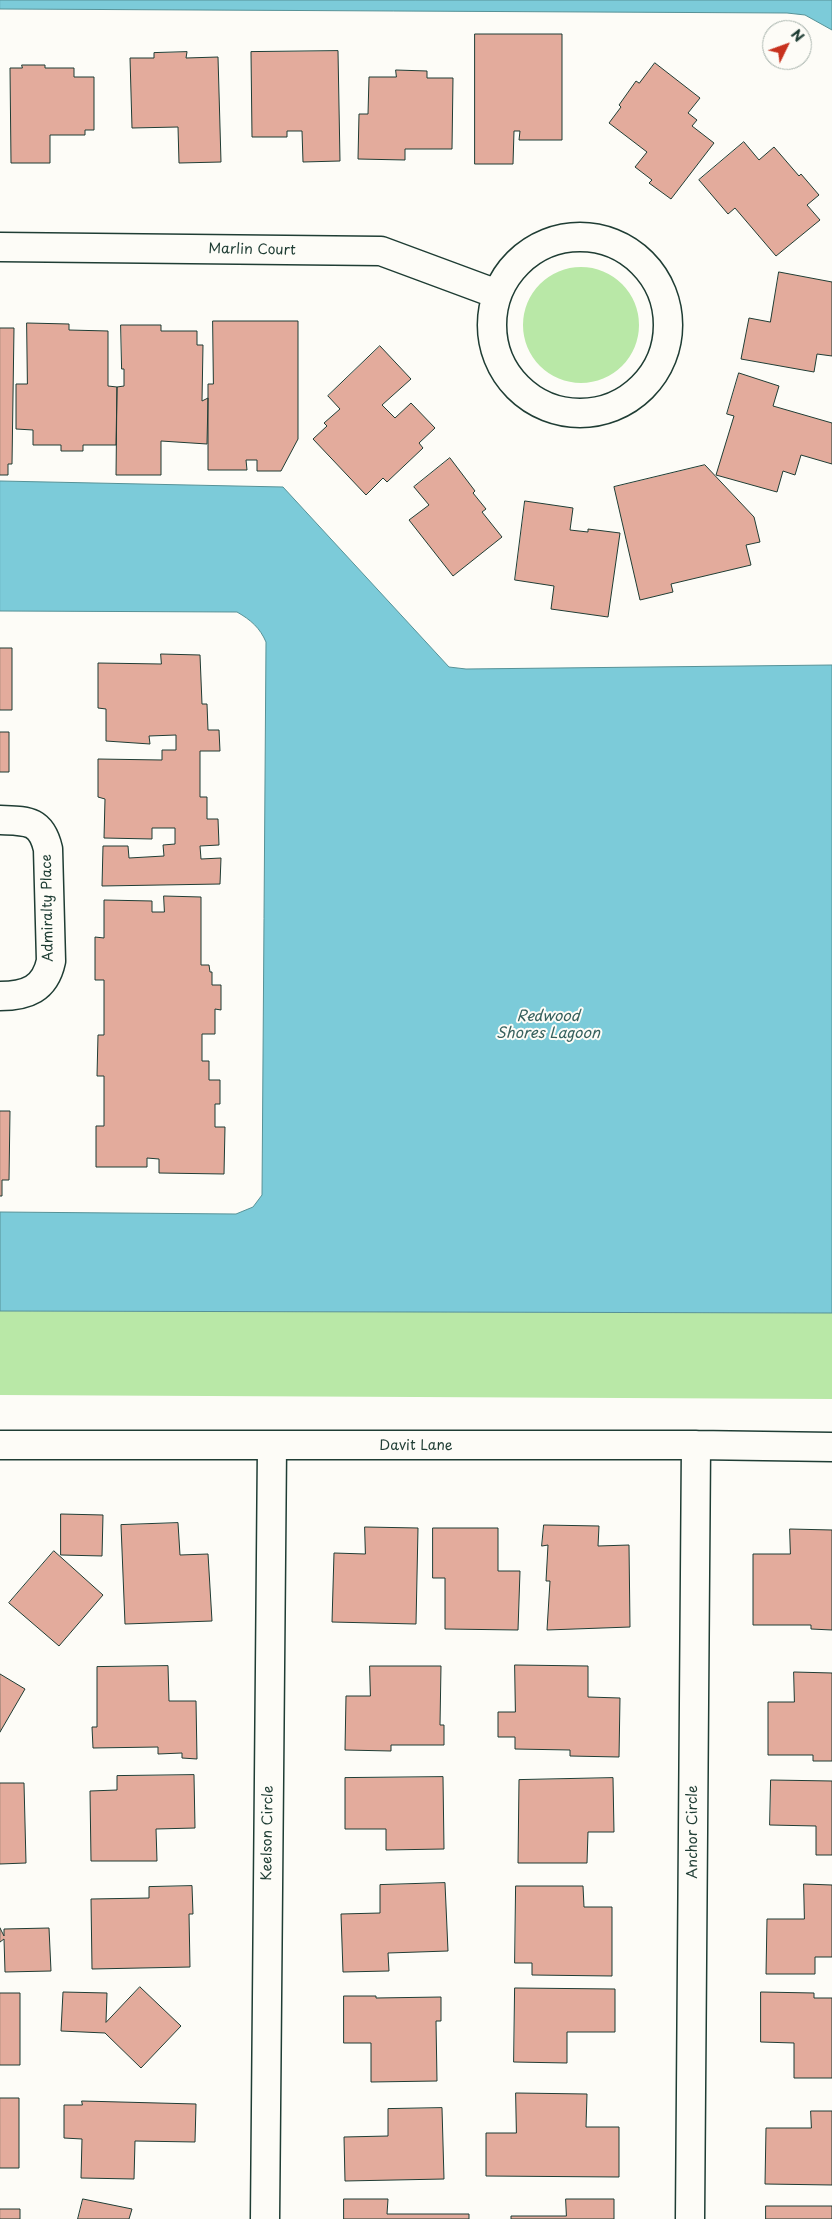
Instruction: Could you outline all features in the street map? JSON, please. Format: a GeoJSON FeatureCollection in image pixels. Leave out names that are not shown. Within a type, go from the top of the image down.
{"type":"FeatureCollection","features":[{"type":"Feature","properties":{"kind":"street"},"geometry":{"type":"LineString","coordinates":[[583,236],[611,242],[635,256],[654,276],[665,302],[668,330],[662,357],[647,383],[623,402],[594,412],[564,412],[535,401],[512,381],[496,354],[492,324],[497,294],[510,270],[531,251],[556,239],[583,236]]}},
{"type":"Feature","properties":{"kind":"street","name":"Marlin Court"},"geometry":{"type":"LineString","coordinates":[[0,247],[381,251],[497,294]]}},
{"type":"Feature","properties":{"kind":"street","name":"Admiralty Place"},"geometry":{"type":"LineString","coordinates":[[0,820],[27,821],[36,826],[45,836],[48,849],[51,961],[48,974],[40,986],[25,994],[0,996]]}},
{"type":"Feature","properties":{"kind":"street","name":"Davit Lane"},"geometry":{"type":"LineString","coordinates":[[0,1445],[272,1447],[696,1445],[832,1447]]}},
{"type":"Feature","properties":{"kind":"street","name":"Anchor Circle"},"geometry":{"type":"LineString","coordinates":[[690,2219],[696,1445]]}},
{"type":"Feature","properties":{"kind":"street","name":"Keelson Circle"},"geometry":{"type":"LineString","coordinates":[[265,2219],[272,1447]]}},
{"type":"Feature","properties":{"kind":"green space"},"geometry":{"type":"Polygon","coordinates":[[[581,267],[603,272],[622,284],[634,303],[639,325],[634,347],[622,366],[603,378],[581,383],[559,378],[540,366],[528,347],[523,325],[528,303],[540,284],[559,272],[581,267]]]}},
{"type":"Feature","properties":{"kind":"green space"},"geometry":{"type":"Polygon","coordinates":[[[0,1311],[832,1313],[832,1399],[0,1395],[0,1311]]]}},
{"type":"Feature","properties":{"kind":"water"},"geometry":{"type":"Polygon","coordinates":[[[0,0],[832,0],[832,30],[805,15],[787,13],[0,9],[0,0]]]}},
{"type":"Feature","properties":{"kind":"water","name":"Redwood Shores Lagoon"},"geometry":{"type":"Polygon","coordinates":[[[0,481],[283,487],[449,667],[466,669],[832,665],[832,1313],[0,1311],[0,1212],[236,1214],[253,1207],[262,1195],[266,642],[254,625],[237,612],[0,611],[0,481]]]}},
{"type":"Feature","properties":{"kind":"building"},"geometry":{"type":"Polygon","coordinates":[[[475,34],[562,34],[562,140],[519,140],[520,131],[514,131],[513,164],[475,164],[475,34]]]}},
{"type":"Feature","properties":{"kind":"building"},"geometry":{"type":"Polygon","coordinates":[[[338,51],[340,161],[303,162],[302,131],[287,131],[287,137],[252,137],[251,52],[338,51]]]}},
{"type":"Feature","properties":{"kind":"building"},"geometry":{"type":"Polygon","coordinates":[[[187,52],[186,58],[218,57],[221,162],[179,163],[178,127],[132,128],[130,58],[154,58],[154,53],[187,52]]]}},
{"type":"Feature","properties":{"kind":"building"},"geometry":{"type":"Polygon","coordinates":[[[655,63],[700,98],[688,113],[697,120],[692,126],[714,143],[671,199],[649,183],[652,180],[635,167],[647,152],[609,123],[636,81],[639,83],[655,63]]]}},
{"type":"Feature","properties":{"kind":"building"},"geometry":{"type":"Polygon","coordinates":[[[22,65],[45,65],[45,68],[74,68],[74,77],[94,77],[94,130],[85,130],[85,135],[50,135],[50,163],[11,163],[10,68],[22,68],[22,65]]]}},
{"type":"Feature","properties":{"kind":"building"},"geometry":{"type":"Polygon","coordinates":[[[396,70],[427,71],[427,78],[453,78],[452,149],[405,149],[405,160],[358,159],[359,114],[368,114],[369,77],[396,77],[396,70]]]}},
{"type":"Feature","properties":{"kind":"building"},"geometry":{"type":"Polygon","coordinates":[[[744,142],[759,160],[774,147],[799,176],[801,174],[819,195],[807,205],[820,220],[776,256],[735,208],[728,214],[699,180],[744,142]]]}},
{"type":"Feature","properties":{"kind":"building"},"geometry":{"type":"Polygon","coordinates":[[[779,272],[832,282],[832,356],[817,354],[814,372],[741,359],[749,318],[770,322],[779,272]]]}},
{"type":"Feature","properties":{"kind":"building"},"geometry":{"type":"Polygon","coordinates":[[[213,321],[298,321],[298,439],[281,471],[257,471],[257,460],[246,460],[247,470],[208,470],[208,384],[213,384],[213,321]]]}},
{"type":"Feature","properties":{"kind":"building"},"geometry":{"type":"Polygon","coordinates":[[[27,323],[69,324],[69,330],[108,331],[108,386],[117,387],[116,445],[83,445],[83,451],[61,451],[61,445],[33,445],[33,430],[16,429],[16,384],[27,384],[27,323]]]}},
{"type":"Feature","properties":{"kind":"building"},"geometry":{"type":"Polygon","coordinates":[[[121,325],[161,325],[161,331],[197,331],[197,345],[203,345],[202,401],[208,398],[207,444],[161,441],[161,475],[116,475],[117,387],[124,386],[121,325]]]}},
{"type":"Feature","properties":{"kind":"building"},"geometry":{"type":"Polygon","coordinates":[[[0,328],[14,328],[12,464],[8,464],[8,475],[0,475],[0,328]]]}},
{"type":"Feature","properties":{"kind":"building"},"geometry":{"type":"Polygon","coordinates":[[[380,346],[411,379],[382,405],[395,418],[411,403],[435,428],[419,443],[423,448],[387,482],[383,478],[366,495],[313,439],[327,426],[324,423],[340,409],[328,396],[380,346]]]}},
{"type":"Feature","properties":{"kind":"building"},"geometry":{"type":"Polygon","coordinates":[[[739,373],[779,386],[773,406],[832,423],[832,464],[801,455],[795,475],[783,471],[777,492],[716,475],[734,416],[727,414],[739,373]]]}},
{"type":"Feature","properties":{"kind":"building"},"geometry":{"type":"Polygon","coordinates":[[[450,458],[486,509],[482,512],[502,537],[453,576],[409,520],[429,505],[414,487],[450,458]]]}},
{"type":"Feature","properties":{"kind":"building"},"geometry":{"type":"Polygon","coordinates":[[[705,465],[754,517],[760,542],[746,545],[751,565],[671,584],[673,592],[640,600],[614,487],[705,465]]]}},
{"type":"Feature","properties":{"kind":"building"},"geometry":{"type":"Polygon","coordinates":[[[525,501],[573,508],[570,530],[588,532],[588,529],[620,533],[608,617],[551,609],[554,586],[515,580],[525,501]]]}},
{"type":"Feature","properties":{"kind":"building"},"geometry":{"type":"Polygon","coordinates":[[[0,648],[12,648],[12,710],[0,710],[0,648]]]}},
{"type":"Feature","properties":{"kind":"building"},"geometry":{"type":"Polygon","coordinates":[[[161,654],[200,655],[202,704],[207,704],[208,730],[219,730],[220,751],[200,751],[200,797],[207,797],[207,819],[218,819],[219,845],[200,846],[201,859],[221,858],[220,884],[102,886],[103,846],[128,846],[129,858],[164,856],[163,845],[175,844],[175,828],[152,828],[152,839],[104,838],[105,799],[98,797],[98,759],[162,760],[162,750],[176,750],[176,735],[149,736],[150,744],[106,741],[106,709],[98,708],[98,663],[161,664],[161,654]]]}},
{"type":"Feature","properties":{"kind":"building"},"geometry":{"type":"Polygon","coordinates":[[[0,732],[9,732],[9,772],[0,772],[0,732]]]}},
{"type":"Feature","properties":{"kind":"building"},"geometry":{"type":"Polygon","coordinates":[[[164,896],[201,897],[201,965],[209,965],[210,972],[212,972],[212,985],[221,985],[221,1010],[215,1009],[215,1034],[202,1034],[202,1061],[209,1061],[209,1080],[220,1080],[220,1104],[215,1104],[215,1127],[225,1127],[224,1174],[159,1173],[159,1159],[147,1158],[147,1167],[96,1167],[96,1126],[104,1126],[104,1076],[97,1076],[98,1035],[104,1035],[104,980],[95,980],[95,937],[104,938],[104,900],[152,901],[152,912],[164,912],[164,896]]]}},
{"type":"Feature","properties":{"kind":"building"},"geometry":{"type":"Polygon","coordinates":[[[0,1111],[10,1111],[9,1180],[2,1180],[2,1196],[0,1196],[0,1111]]]}},
{"type":"Feature","properties":{"kind":"building"},"geometry":{"type":"Polygon","coordinates":[[[61,1514],[103,1515],[102,1556],[61,1555],[61,1514]]]}},
{"type":"Feature","properties":{"kind":"building"},"geometry":{"type":"Polygon","coordinates":[[[178,1523],[180,1555],[208,1554],[212,1621],[125,1624],[121,1525],[178,1523]]]}},
{"type":"Feature","properties":{"kind":"building"},"geometry":{"type":"Polygon","coordinates":[[[544,1525],[599,1526],[598,1546],[629,1545],[630,1627],[547,1630],[550,1581],[546,1581],[548,1545],[542,1546],[544,1525]]]}},
{"type":"Feature","properties":{"kind":"building"},"geometry":{"type":"Polygon","coordinates":[[[365,1527],[418,1528],[416,1624],[332,1622],[334,1553],[365,1554],[365,1527]]]}},
{"type":"Feature","properties":{"kind":"building"},"geometry":{"type":"Polygon","coordinates":[[[433,1528],[498,1528],[498,1571],[520,1571],[518,1630],[445,1629],[445,1578],[433,1578],[433,1528]]]}},
{"type":"Feature","properties":{"kind":"building"},"geometry":{"type":"Polygon","coordinates":[[[790,1529],[832,1530],[832,1630],[811,1629],[811,1625],[753,1625],[753,1554],[790,1554],[790,1529]]]}},
{"type":"Feature","properties":{"kind":"building"},"geometry":{"type":"Polygon","coordinates":[[[54,1551],[103,1595],[59,1646],[9,1603],[54,1551]]]}},
{"type":"Feature","properties":{"kind":"building"},"geometry":{"type":"Polygon","coordinates":[[[515,1665],[588,1666],[588,1697],[620,1698],[619,1757],[570,1756],[570,1750],[515,1749],[515,1737],[498,1737],[498,1712],[515,1712],[515,1665]]]}},
{"type":"Feature","properties":{"kind":"building"},"geometry":{"type":"Polygon","coordinates":[[[168,1666],[169,1701],[196,1701],[197,1759],[182,1758],[182,1753],[158,1754],[158,1747],[93,1748],[92,1727],[97,1727],[97,1667],[168,1666]]]}},
{"type":"Feature","properties":{"kind":"building"},"geometry":{"type":"Polygon","coordinates":[[[370,1666],[441,1666],[440,1725],[444,1725],[444,1745],[391,1745],[391,1751],[345,1750],[346,1696],[370,1696],[370,1666]]]}},
{"type":"Feature","properties":{"kind":"building"},"geometry":{"type":"Polygon","coordinates":[[[794,1672],[832,1673],[832,1761],[813,1761],[813,1755],[768,1755],[768,1702],[794,1702],[794,1672]]]}},
{"type":"Feature","properties":{"kind":"building"},"geometry":{"type":"Polygon","coordinates":[[[0,1674],[25,1689],[0,1732],[0,1674]]]}},
{"type":"Feature","properties":{"kind":"building"},"geometry":{"type":"Polygon","coordinates":[[[194,1775],[195,1828],[156,1829],[157,1861],[91,1861],[90,1791],[117,1790],[117,1776],[194,1775]]]}},
{"type":"Feature","properties":{"kind":"building"},"geometry":{"type":"Polygon","coordinates":[[[443,1777],[444,1849],[386,1850],[386,1829],[345,1829],[345,1778],[443,1777]]]}},
{"type":"Feature","properties":{"kind":"building"},"geometry":{"type":"Polygon","coordinates":[[[613,1778],[614,1832],[588,1832],[587,1863],[518,1863],[519,1780],[613,1778]]]}},
{"type":"Feature","properties":{"kind":"building"},"geometry":{"type":"Polygon","coordinates":[[[771,1780],[832,1781],[832,1855],[816,1855],[816,1826],[770,1825],[771,1780]]]}},
{"type":"Feature","properties":{"kind":"building"},"geometry":{"type":"Polygon","coordinates":[[[0,1783],[24,1783],[26,1863],[0,1864],[0,1783]]]}},
{"type":"Feature","properties":{"kind":"building"},"geometry":{"type":"Polygon","coordinates":[[[445,1883],[448,1951],[388,1953],[389,1971],[343,1972],[341,1914],[380,1913],[380,1885],[445,1883]]]}},
{"type":"Feature","properties":{"kind":"building"},"geometry":{"type":"Polygon","coordinates":[[[804,1884],[832,1885],[832,1957],[815,1957],[815,1974],[766,1974],[767,1919],[804,1919],[804,1884]]]}},
{"type":"Feature","properties":{"kind":"building"},"geometry":{"type":"Polygon","coordinates":[[[192,1886],[193,1914],[189,1914],[190,1967],[92,1969],[91,1899],[149,1898],[149,1887],[192,1886]]]}},
{"type":"Feature","properties":{"kind":"building"},"geometry":{"type":"Polygon","coordinates":[[[516,1886],[583,1886],[584,1907],[612,1907],[612,1976],[532,1975],[532,1963],[515,1963],[516,1886]]]}},
{"type":"Feature","properties":{"kind":"building"},"geometry":{"type":"Polygon","coordinates":[[[0,1928],[4,1936],[4,1929],[49,1928],[51,1971],[5,1972],[4,1939],[0,1942],[0,1928]]]}},
{"type":"Feature","properties":{"kind":"building"},"geometry":{"type":"Polygon","coordinates":[[[140,1987],[181,2026],[141,2068],[105,2033],[61,2031],[63,1992],[107,1993],[106,2022],[140,1987]]]}},
{"type":"Feature","properties":{"kind":"building"},"geometry":{"type":"Polygon","coordinates":[[[515,1988],[615,1989],[615,2032],[567,2032],[567,2063],[514,2062],[515,1988]]]}},
{"type":"Feature","properties":{"kind":"building"},"geometry":{"type":"Polygon","coordinates":[[[761,1992],[814,1993],[814,1998],[832,1998],[832,2078],[794,2078],[794,2043],[761,2042],[761,1992]]]}},
{"type":"Feature","properties":{"kind":"building"},"geometry":{"type":"Polygon","coordinates":[[[0,1993],[20,1993],[20,2065],[0,2065],[0,1993]]]}},
{"type":"Feature","properties":{"kind":"building"},"geometry":{"type":"Polygon","coordinates":[[[344,1996],[376,1996],[376,1998],[441,1997],[441,2021],[436,2021],[437,2081],[371,2082],[371,2043],[344,2043],[344,1996]]]}},
{"type":"Feature","properties":{"kind":"building"},"geometry":{"type":"Polygon","coordinates":[[[516,2093],[587,2094],[586,2127],[619,2127],[619,2177],[486,2176],[486,2133],[516,2133],[516,2093]]]}},
{"type":"Feature","properties":{"kind":"building"},"geometry":{"type":"Polygon","coordinates":[[[0,2098],[19,2098],[19,2168],[0,2168],[0,2098]]]}},
{"type":"Feature","properties":{"kind":"building"},"geometry":{"type":"Polygon","coordinates":[[[82,2101],[196,2104],[195,2142],[135,2141],[134,2179],[81,2178],[82,2139],[64,2138],[64,2105],[82,2105],[82,2101]]]}},
{"type":"Feature","properties":{"kind":"building"},"geometry":{"type":"Polygon","coordinates":[[[442,2108],[444,2179],[345,2181],[344,2137],[388,2136],[388,2109],[442,2108]]]}},
{"type":"Feature","properties":{"kind":"building"},"geometry":{"type":"Polygon","coordinates":[[[811,2111],[832,2111],[832,2185],[765,2184],[766,2128],[811,2128],[811,2111]]]}},
{"type":"Feature","properties":{"kind":"building"},"geometry":{"type":"Polygon","coordinates":[[[83,2199],[132,2209],[129,2219],[78,2219],[83,2199]]]}},
{"type":"Feature","properties":{"kind":"building"},"geometry":{"type":"Polygon","coordinates":[[[344,2199],[388,2199],[387,2214],[469,2214],[469,2219],[344,2219],[344,2199]]]}},
{"type":"Feature","properties":{"kind":"building"},"geometry":{"type":"Polygon","coordinates":[[[566,2199],[614,2199],[614,2219],[511,2219],[511,2216],[566,2216],[566,2199]]]}},
{"type":"Feature","properties":{"kind":"building"},"geometry":{"type":"Polygon","coordinates":[[[766,2206],[832,2206],[832,2219],[766,2219],[766,2206]]]}},
{"type":"Feature","properties":{"kind":"building"},"geometry":{"type":"Polygon","coordinates":[[[0,2209],[20,2209],[20,2219],[0,2219],[0,2209]]]}}]}
